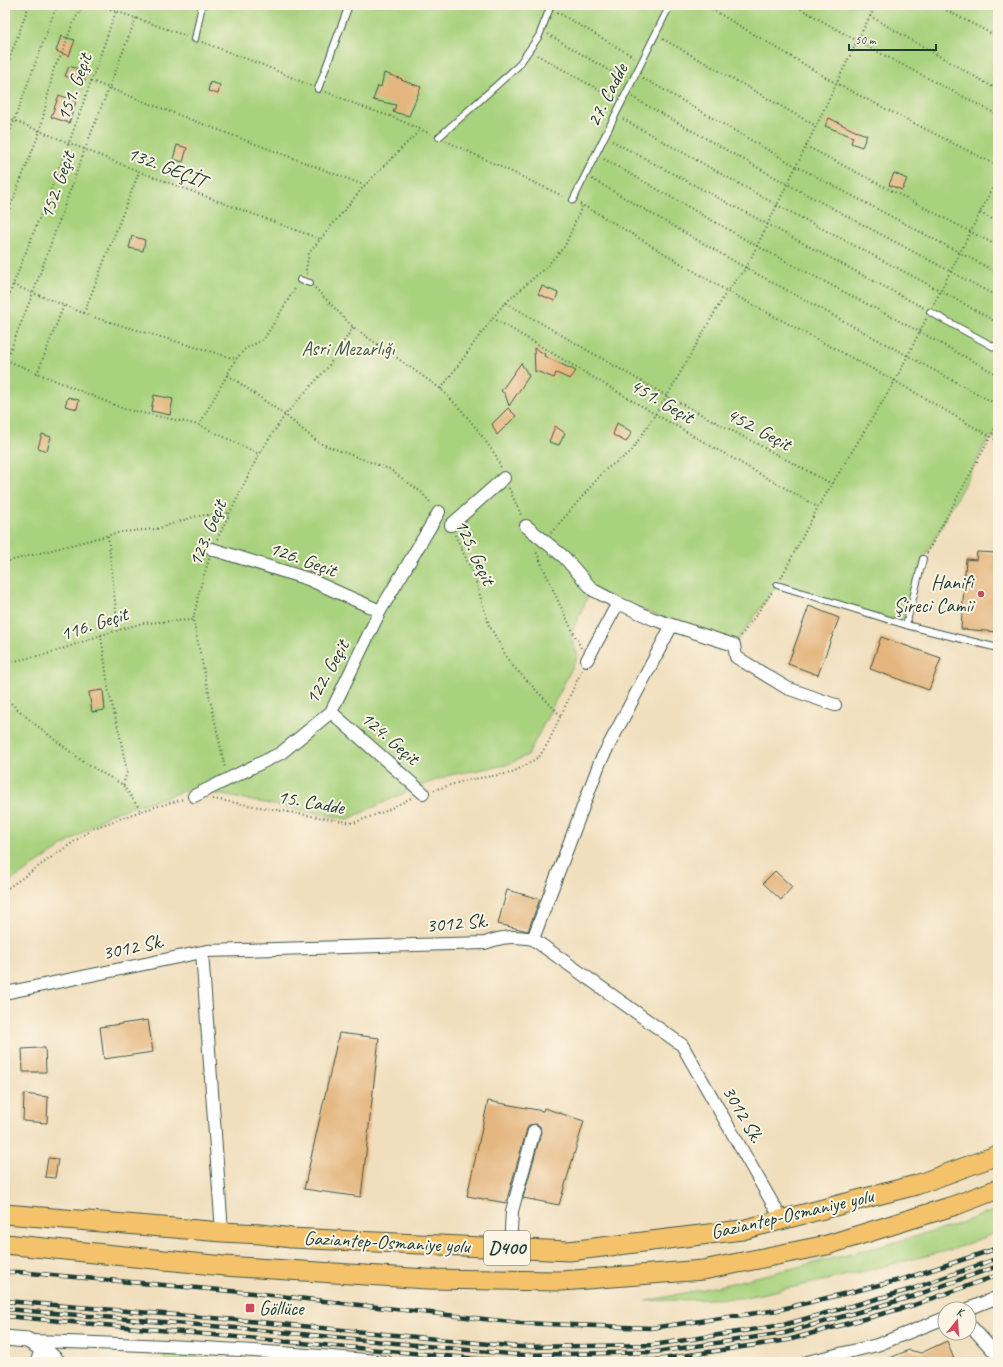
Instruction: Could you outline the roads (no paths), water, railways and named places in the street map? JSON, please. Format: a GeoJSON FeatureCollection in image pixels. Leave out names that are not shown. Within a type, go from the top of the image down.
{"type":"FeatureCollection","features":[{"type":"Feature","properties":{"kind":"highway","name":"Gaziantep-Osmaniye yolu"},"geometry":{"type":"LineString","coordinates":[[5,1214],[260,1234],[291,1238],[569,1251],[742,1230],[916,1184],[998,1155]]}},
{"type":"Feature","properties":{"kind":"highway","name":"Gaziantep-Osmaniye yolu"},"geometry":{"type":"LineString","coordinates":[[5,1244],[216,1265],[427,1279],[561,1281],[703,1270],[827,1245],[956,1205],[998,1189]]}},
{"type":"Feature","properties":{"kind":"street"},"geometry":{"type":"LineString","coordinates":[[451,525],[504,478]]}},
{"type":"Feature","properties":{"kind":"street","name":"122. Geçit"},"geometry":{"type":"LineString","coordinates":[[194,796],[281,753],[331,712],[380,612],[439,512]]}},
{"type":"Feature","properties":{"kind":"street"},"geometry":{"type":"LineString","coordinates":[[526,526],[540,544],[564,557],[593,590],[618,604],[653,619],[734,645],[736,657],[787,688],[835,705]]}},
{"type":"Feature","properties":{"kind":"street","name":"126. Geçit"},"geometry":{"type":"LineString","coordinates":[[212,549],[308,579],[380,612]]}},
{"type":"Feature","properties":{"kind":"street"},"geometry":{"type":"LineString","coordinates":[[586,660],[618,604]]}},
{"type":"Feature","properties":{"kind":"street"},"geometry":{"type":"LineString","coordinates":[[533,939],[600,762],[672,625]]}},
{"type":"Feature","properties":{"kind":"street","name":"124. Geçit"},"geometry":{"type":"LineString","coordinates":[[331,712],[423,793]]}},
{"type":"Feature","properties":{"kind":"street","name":"3012 Sk."},"geometry":{"type":"LineString","coordinates":[[5,993],[202,952],[485,943],[495,939],[516,936],[533,939],[682,1045],[782,1220]]}},
{"type":"Feature","properties":{"kind":"street"},"geometry":{"type":"LineString","coordinates":[[202,952],[222,1232]]}},
{"type":"Feature","properties":{"kind":"street"},"geometry":{"type":"LineString","coordinates":[[510,1248],[512,1211],[534,1131]]}},
{"type":"Feature","properties":{"kind":"street"},"geometry":{"type":"LineString","coordinates":[[977,1305],[998,1297]]}},
{"type":"Feature","properties":{"kind":"street"},"geometry":{"type":"LineString","coordinates":[[807,1362],[878,1344],[937,1321]]}},
{"type":"Feature","properties":{"kind":"street"},"geometry":{"type":"LineString","coordinates":[[977,1333],[998,1356]]}},
{"type":"Feature","properties":{"kind":"street"},"geometry":{"type":"LineString","coordinates":[[5,1338],[244,1349],[316,1358],[387,1362]]}},
{"type":"Feature","properties":{"kind":"street"},"geometry":{"type":"LineString","coordinates":[[27,1340],[39,1355],[58,1362]]}},
{"type":"Feature","properties":{"kind":"lane"},"geometry":{"type":"LineString","coordinates":[[195,39],[202,5]]}},
{"type":"Feature","properties":{"kind":"lane"},"geometry":{"type":"LineString","coordinates":[[318,89],[349,5]]}},
{"type":"Feature","properties":{"kind":"lane","name":"27. Cadde"},"geometry":{"type":"LineString","coordinates":[[573,200],[670,5]]}},
{"type":"Feature","properties":{"kind":"lane"},"geometry":{"type":"LineString","coordinates":[[439,137],[518,66],[539,36],[550,7]]}},
{"type":"Feature","properties":{"kind":"lane"},"geometry":{"type":"LineString","coordinates":[[300,280],[310,283]]}},
{"type":"Feature","properties":{"kind":"lane"},"geometry":{"type":"LineString","coordinates":[[930,312],[998,349]]}},
{"type":"Feature","properties":{"kind":"lane"},"geometry":{"type":"LineString","coordinates":[[906,625],[923,559]]}},
{"type":"Feature","properties":{"kind":"lane"},"geometry":{"type":"LineString","coordinates":[[777,585],[906,625],[998,648]]}},
{"type":"Feature","properties":{"kind":"railway"},"geometry":{"type":"LineString","coordinates":[[5,1272],[253,1293],[520,1323],[651,1328],[778,1310],[904,1279],[998,1248]]}},
{"type":"Feature","properties":{"kind":"railway"},"geometry":{"type":"LineString","coordinates":[[5,1301],[249,1321],[520,1347],[653,1345],[783,1325],[909,1290],[998,1258]]}},
{"type":"Feature","properties":{"kind":"railway"},"geometry":{"type":"LineString","coordinates":[[5,1309],[248,1329],[521,1355],[655,1352],[785,1333],[911,1297],[998,1266]]}},
{"type":"Feature","properties":{"kind":"railway"},"geometry":{"type":"LineString","coordinates":[[568,1362],[656,1360],[788,1340],[914,1305],[998,1275]]}},
{"type":"Feature","properties":{"kind":"railway"},"geometry":{"type":"LineString","coordinates":[[5,1316],[512,1362]]}},
{"type":"Feature","properties":{"kind":"place","name":"Hanifi Şireci Camii"},"geometry":{"type":"Point","coordinates":[981,594]}},
{"type":"Feature","properties":{"kind":"place","name":"Göllüce"},"geometry":{"type":"Point","coordinates":[250,1308]}},
{"type":"Feature","properties":{"kind":"park label","name":"Asri Mezarlığı"},"geometry":{"type":"Point","coordinates":[348,348]}}]}
